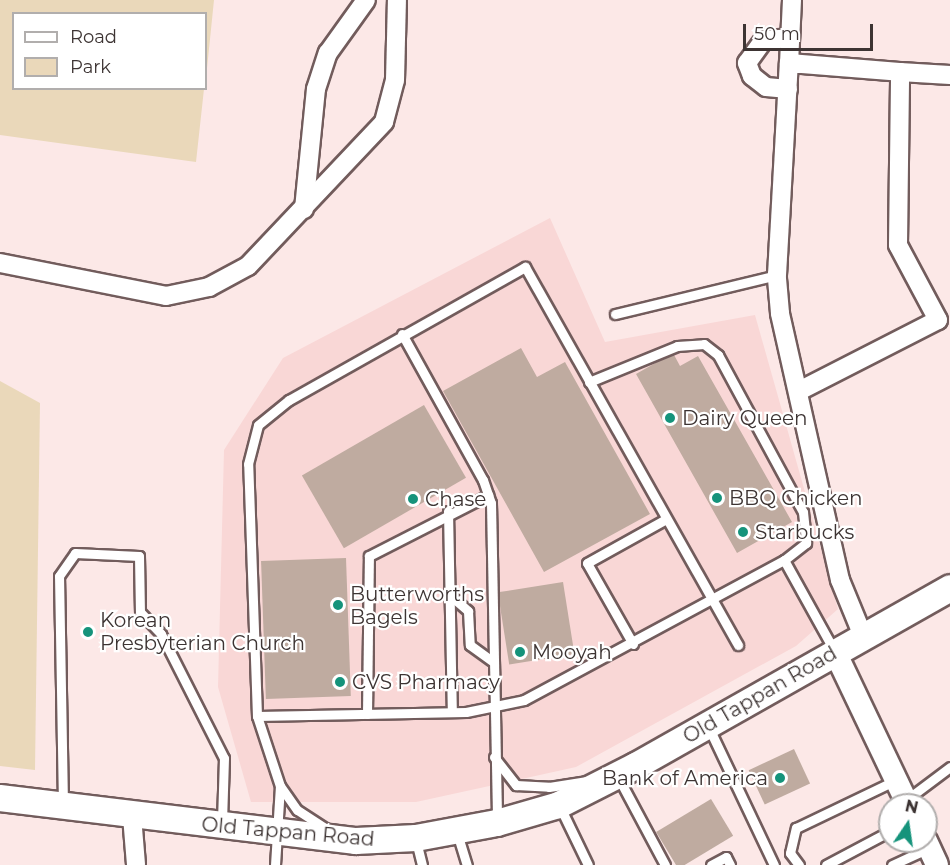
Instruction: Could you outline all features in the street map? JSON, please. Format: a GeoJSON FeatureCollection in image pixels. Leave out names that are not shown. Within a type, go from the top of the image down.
{"type":"FeatureCollection","features":[{"type":"Feature","properties":{"kind":"main road","name":"Old Tappan Road"},"geometry":{"type":"LineString","coordinates":[[0,798],[274,834],[356,841],[416,838],[497,823],[559,805],[617,775],[950,588]]}},
{"type":"Feature","properties":{"kind":"street"},"geometry":{"type":"LineString","coordinates":[[304,209],[316,89],[328,53],[366,0]]}},
{"type":"Feature","properties":{"kind":"street"},"geometry":{"type":"LineString","coordinates":[[0,263],[141,295],[188,293],[248,266],[384,122],[395,80],[397,0]]}},
{"type":"Feature","properties":{"kind":"street"},"geometry":{"type":"LineString","coordinates":[[792,0],[777,275],[799,391],[840,580],[863,636]]}},
{"type":"Feature","properties":{"kind":"street"},"geometry":{"type":"LineString","coordinates":[[788,89],[766,87],[752,76],[747,63],[764,40],[790,38]]}},
{"type":"Feature","properties":{"kind":"street"},"geometry":{"type":"LineString","coordinates":[[789,63],[950,74]]}},
{"type":"Feature","properties":{"kind":"street"},"geometry":{"type":"LineString","coordinates":[[789,63],[950,74]]}},
{"type":"Feature","properties":{"kind":"street"},"geometry":{"type":"LineString","coordinates":[[799,391],[944,316],[898,245],[900,72]]}},
{"type":"Feature","properties":{"kind":"street"},"geometry":{"type":"LineString","coordinates":[[835,652],[902,793]]}},
{"type":"Feature","properties":{"kind":"street"},"geometry":{"type":"LineString","coordinates":[[132,816],[136,865]]}},
{"type":"Feature","properties":{"kind":"lane"},"geometry":{"type":"LineString","coordinates":[[356,841],[315,824],[280,786],[257,716],[250,442],[267,414],[402,334],[525,267],[738,645]]}},
{"type":"Feature","properties":{"kind":"lane"},"geometry":{"type":"LineString","coordinates":[[615,314],[777,275]]}},
{"type":"Feature","properties":{"kind":"lane"},"geometry":{"type":"LineString","coordinates":[[402,334],[488,495],[497,823]]}},
{"type":"Feature","properties":{"kind":"lane"},"geometry":{"type":"LineString","coordinates":[[257,716],[452,712],[493,707],[548,690],[784,560],[806,543],[803,512],[718,355],[704,344],[677,346],[589,382]]}},
{"type":"Feature","properties":{"kind":"lane"},"geometry":{"type":"LineString","coordinates":[[367,714],[364,566],[378,549],[448,511],[488,495]]}},
{"type":"Feature","properties":{"kind":"lane"},"geometry":{"type":"LineString","coordinates":[[448,511],[452,712]]}},
{"type":"Feature","properties":{"kind":"lane"},"geometry":{"type":"LineString","coordinates":[[633,644],[587,563],[666,519]]}},
{"type":"Feature","properties":{"kind":"lane"},"geometry":{"type":"LineString","coordinates":[[63,806],[58,576],[75,553],[139,556],[140,612],[161,634],[224,758],[222,827]]}},
{"type":"Feature","properties":{"kind":"lane"},"geometry":{"type":"LineString","coordinates":[[784,560],[835,652]]}},
{"type":"Feature","properties":{"kind":"lane"},"geometry":{"type":"LineString","coordinates":[[451,596],[468,611],[470,645],[492,661]]}},
{"type":"Feature","properties":{"kind":"lane"},"geometry":{"type":"LineString","coordinates":[[707,725],[774,865]]}},
{"type":"Feature","properties":{"kind":"lane"},"geometry":{"type":"LineString","coordinates":[[494,757],[516,784],[530,788],[617,775],[665,865]]}},
{"type":"Feature","properties":{"kind":"lane"},"geometry":{"type":"LineString","coordinates":[[906,793],[950,767]]}},
{"type":"Feature","properties":{"kind":"lane"},"geometry":{"type":"LineString","coordinates":[[275,865],[274,834],[280,786]]}},
{"type":"Feature","properties":{"kind":"lane"},"geometry":{"type":"LineString","coordinates":[[799,865],[790,853],[796,828],[878,803]]}},
{"type":"Feature","properties":{"kind":"lane"},"geometry":{"type":"LineString","coordinates":[[559,805],[588,865]]}},
{"type":"Feature","properties":{"kind":"lane"},"geometry":{"type":"LineString","coordinates":[[456,830],[467,865]]}},
{"type":"Feature","properties":{"kind":"lane"},"geometry":{"type":"LineString","coordinates":[[826,865],[878,837]]}},
{"type":"Feature","properties":{"kind":"lane"},"geometry":{"type":"LineString","coordinates":[[416,838],[422,865]]}},
{"type":"Feature","properties":{"kind":"lane"},"geometry":{"type":"LineString","coordinates":[[892,865],[925,853]]}},
{"type":"Feature","properties":{"kind":"lane"},"geometry":{"type":"LineString","coordinates":[[711,865],[726,857],[730,865]]}},
{"type":"Feature","properties":{"kind":"shaded area"},"geometry":{"type":"Polygon","coordinates":[[[550,218],[605,342],[755,315],[838,609],[796,646],[576,767],[416,802],[251,802],[218,687],[224,450],[283,358],[550,218]]]}},
{"type":"Feature","properties":{"kind":"green space"},"geometry":{"type":"Polygon","coordinates":[[[0,0],[214,0],[207,68],[207,12],[12,12],[12,90],[204,90],[196,162],[0,135],[0,0]]]}},
{"type":"Feature","properties":{"kind":"green space"},"geometry":{"type":"Polygon","coordinates":[[[0,381],[40,403],[35,770],[0,766],[0,381]]]}},
{"type":"Feature","properties":{"kind":"building"},"geometry":{"type":"Polygon","coordinates":[[[521,348],[537,377],[565,362],[650,514],[544,572],[443,391],[521,348]]]}},
{"type":"Feature","properties":{"kind":"building"},"geometry":{"type":"Polygon","coordinates":[[[673,353],[680,366],[698,356],[792,522],[737,553],[636,374],[673,353]]]}},
{"type":"Feature","properties":{"kind":"building"},"geometry":{"type":"Polygon","coordinates":[[[424,405],[466,478],[344,548],[302,476],[424,405]]]}},
{"type":"Feature","properties":{"kind":"building"},"geometry":{"type":"Polygon","coordinates":[[[346,558],[351,696],[266,699],[261,561],[346,558]]]}},
{"type":"Feature","properties":{"kind":"building"},"geometry":{"type":"Polygon","coordinates":[[[563,582],[574,654],[509,664],[498,592],[563,582]]]}},
{"type":"Feature","properties":{"kind":"building","name":"Bank of America"},"geometry":{"type":"Polygon","coordinates":[[[794,749],[810,783],[765,805],[749,770],[794,749]]]}},
{"type":"Feature","properties":{"kind":"building"},"geometry":{"type":"Polygon","coordinates":[[[711,799],[733,836],[685,865],[676,865],[656,832],[711,799]]]}},
{"type":"Feature","properties":{"kind":"place","name":"Dairy Queen"},"geometry":{"type":"Point","coordinates":[670,418]}},
{"type":"Feature","properties":{"kind":"place","name":"BBQ Chicken"},"geometry":{"type":"Point","coordinates":[717,498]}},
{"type":"Feature","properties":{"kind":"place","name":"Chase"},"geometry":{"type":"Point","coordinates":[413,499]}},
{"type":"Feature","properties":{"kind":"place","name":"Starbucks"},"geometry":{"type":"Point","coordinates":[743,532]}},
{"type":"Feature","properties":{"kind":"place","name":"Butterworths Bagels"},"geometry":{"type":"Point","coordinates":[338,605]}},
{"type":"Feature","properties":{"kind":"place","name":"Korean Presbyterian Church"},"geometry":{"type":"Point","coordinates":[88,632]}},
{"type":"Feature","properties":{"kind":"place","name":"Mooyah"},"geometry":{"type":"Point","coordinates":[520,652]}},
{"type":"Feature","properties":{"kind":"place","name":"CVS Pharmacy"},"geometry":{"type":"Point","coordinates":[340,682]}},
{"type":"Feature","properties":{"kind":"place","name":"Bank of America"},"geometry":{"type":"Point","coordinates":[780,778]}}]}
